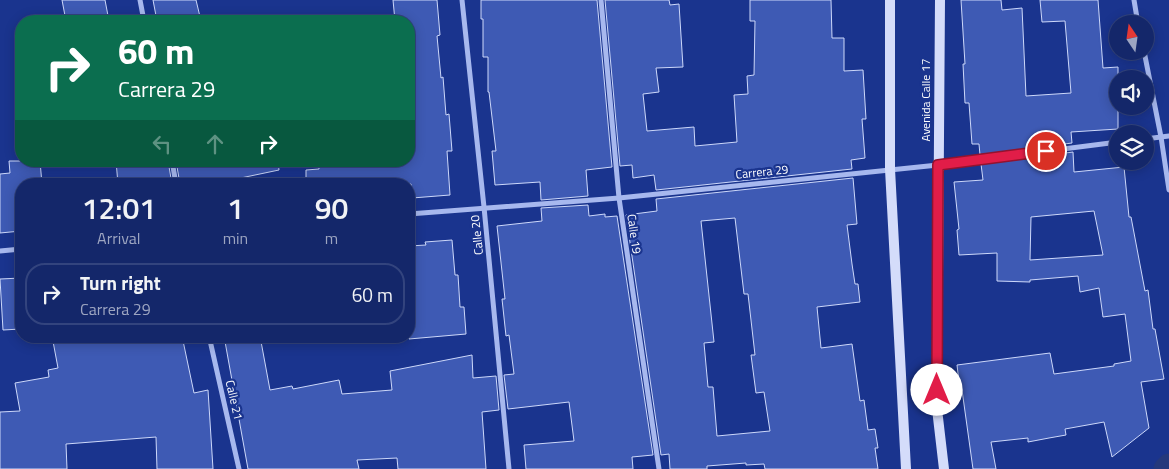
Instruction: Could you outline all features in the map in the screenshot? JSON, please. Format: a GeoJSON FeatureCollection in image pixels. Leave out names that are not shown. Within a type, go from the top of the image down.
{"type":"FeatureCollection","features":[{"type":"Feature","properties":{"kind":"main road"},"geometry":{"type":"LineString","coordinates":[[890,0],[890,169],[906,469]]}},
{"type":"Feature","properties":{"kind":"main road","name":"Avenida Calle 17"},"geometry":{"type":"LineString","coordinates":[[940,0],[937,409],[944,469]]}},
{"type":"Feature","properties":{"kind":"street"},"geometry":{"type":"LineString","coordinates":[[140,0],[143,15]]}},
{"type":"Feature","properties":{"kind":"street","name":"Calle 20"},"geometry":{"type":"LineString","coordinates":[[462,0],[509,469]]}},
{"type":"Feature","properties":{"kind":"street","name":"Calle 19"},"geometry":{"type":"LineString","coordinates":[[601,0],[619,198],[659,469]]}},
{"type":"Feature","properties":{"kind":"street"},"geometry":{"type":"LineString","coordinates":[[1134,0],[1136,15]]}},
{"type":"Feature","properties":{"kind":"street"},"geometry":{"type":"LineString","coordinates":[[1146,60],[1169,190]]}},
{"type":"Feature","properties":{"kind":"street"},"geometry":{"type":"LineString","coordinates":[[1154,138],[1169,136]]}},
{"type":"Feature","properties":{"kind":"street","name":"Carrera 29"},"geometry":{"type":"LineString","coordinates":[[415,213],[619,198],[938,165],[1109,143]]}},
{"type":"Feature","properties":{"kind":"street"},"geometry":{"type":"LineString","coordinates":[[0,250],[15,249]]}},
{"type":"Feature","properties":{"kind":"street","name":"Calle 21"},"geometry":{"type":"LineString","coordinates":[[211,343],[239,469]]}},
{"type":"Feature","properties":{"kind":"building"},"geometry":{"type":"Polygon","coordinates":[[[62,0],[105,0],[108,15],[65,15],[62,0]]]}},
{"type":"Feature","properties":{"kind":"building"},"geometry":{"type":"Polygon","coordinates":[[[153,0],[196,0],[200,15],[156,15],[153,0]]]}},
{"type":"Feature","properties":{"kind":"building"},"geometry":{"type":"Polygon","coordinates":[[[393,0],[437,0],[440,35],[437,36],[441,78],[443,77],[446,115],[449,114],[452,151],[447,151],[450,195],[415,198],[415,178],[306,178],[306,170],[319,169],[319,167],[415,167],[415,15],[394,15],[393,0]]]}},
{"type":"Feature","properties":{"kind":"building"},"geometry":{"type":"Polygon","coordinates":[[[481,0],[597,0],[612,167],[586,170],[588,196],[541,200],[540,182],[495,185],[492,151],[496,151],[488,92],[488,57],[483,57],[481,0]]]}},
{"type":"Feature","properties":{"kind":"building"},"geometry":{"type":"Polygon","coordinates":[[[605,0],[669,0],[670,5],[679,4],[683,67],[656,68],[659,92],[643,94],[647,131],[694,127],[695,146],[737,142],[734,95],[748,94],[747,76],[754,75],[755,21],[750,21],[750,0],[831,0],[832,38],[844,38],[844,71],[863,70],[866,119],[862,119],[865,158],[851,160],[852,169],[656,190],[654,175],[633,178],[632,165],[620,166],[605,0]]]}},
{"type":"Feature","properties":{"kind":"building"},"geometry":{"type":"Polygon","coordinates":[[[961,0],[1001,0],[1002,10],[1022,8],[1026,96],[1071,93],[1065,21],[1042,22],[1040,0],[1098,0],[1103,68],[1118,67],[1118,70],[1109,70],[1109,115],[1118,115],[1118,125],[1109,125],[1109,130],[1071,132],[1072,143],[980,155],[979,144],[972,144],[969,103],[965,103],[963,64],[965,64],[961,0]]]}},
{"type":"Feature","properties":{"kind":"building"},"geometry":{"type":"Polygon","coordinates":[[[1073,152],[1074,172],[1109,168],[1124,170],[1129,217],[1131,217],[1145,291],[1148,290],[1153,329],[1155,329],[1164,379],[1141,382],[1149,428],[1112,457],[1104,422],[1065,429],[1066,435],[1028,442],[1028,438],[991,442],[996,469],[973,469],[957,365],[1050,353],[1054,374],[1114,366],[1114,364],[1131,361],[1125,314],[1103,317],[1099,288],[1080,292],[1078,276],[1030,280],[1030,282],[997,281],[997,253],[959,255],[957,230],[959,229],[954,182],[983,180],[981,164],[1073,152]],[[1094,211],[1031,217],[1030,260],[1103,255],[1094,211]]]}},
{"type":"Feature","properties":{"kind":"building"},"geometry":{"type":"Polygon","coordinates":[[[9,161],[15,161],[15,167],[41,167],[41,178],[15,178],[15,232],[0,233],[0,174],[10,173],[9,161]]]}},
{"type":"Feature","properties":{"kind":"building"},"geometry":{"type":"Polygon","coordinates":[[[117,167],[169,167],[171,178],[117,178],[117,167]]]}},
{"type":"Feature","properties":{"kind":"building"},"geometry":{"type":"Polygon","coordinates":[[[177,167],[279,167],[279,170],[241,178],[179,178],[177,167]]]}},
{"type":"Feature","properties":{"kind":"building"},"geometry":{"type":"Polygon","coordinates":[[[853,178],[857,224],[847,225],[855,284],[858,284],[860,302],[817,307],[821,348],[852,344],[860,401],[864,400],[868,430],[875,429],[878,448],[875,448],[878,469],[765,469],[764,464],[746,465],[746,463],[707,466],[707,469],[670,469],[669,454],[661,455],[626,215],[657,211],[656,199],[853,178]],[[735,218],[701,221],[714,342],[704,343],[708,387],[713,387],[717,436],[770,431],[764,392],[756,393],[751,355],[755,355],[748,294],[744,294],[735,218]]]}},
{"type":"Feature","properties":{"kind":"building"},"geometry":{"type":"Polygon","coordinates":[[[588,205],[589,216],[605,214],[605,217],[617,216],[653,455],[632,457],[633,469],[526,469],[524,445],[574,441],[569,402],[508,409],[504,375],[514,374],[509,335],[506,336],[502,299],[505,299],[497,226],[542,221],[541,208],[588,205]]]}},
{"type":"Feature","properties":{"kind":"building"},"geometry":{"type":"Polygon","coordinates":[[[452,240],[455,275],[458,275],[460,307],[464,307],[466,334],[415,338],[415,246],[426,245],[425,242],[452,240]]]}},
{"type":"Feature","properties":{"kind":"building"},"geometry":{"type":"Polygon","coordinates":[[[15,278],[15,329],[3,330],[0,279],[15,278]]]}},
{"type":"Feature","properties":{"kind":"building"},"geometry":{"type":"Polygon","coordinates":[[[53,343],[183,343],[194,393],[208,390],[213,469],[157,469],[156,437],[66,444],[67,469],[0,469],[0,412],[20,411],[15,383],[49,377],[48,370],[58,368],[53,343]]]}},
{"type":"Feature","properties":{"kind":"building"},"geometry":{"type":"Polygon","coordinates":[[[225,343],[261,343],[270,390],[292,386],[293,389],[339,380],[342,394],[392,390],[390,371],[472,355],[473,378],[496,376],[499,410],[482,412],[486,469],[398,469],[397,458],[357,460],[359,469],[248,469],[225,343]]]}},
{"type":"Feature","properties":{"kind":"waterway"},"geometry":{"type":"LineString","coordinates":[[1166,469],[1169,466]]}},
{"type":"Feature","properties":{"kind":"route"},"geometry":{"type":"LineString","coordinates":[[937,390],[938,165],[1046,151]]}}]}
